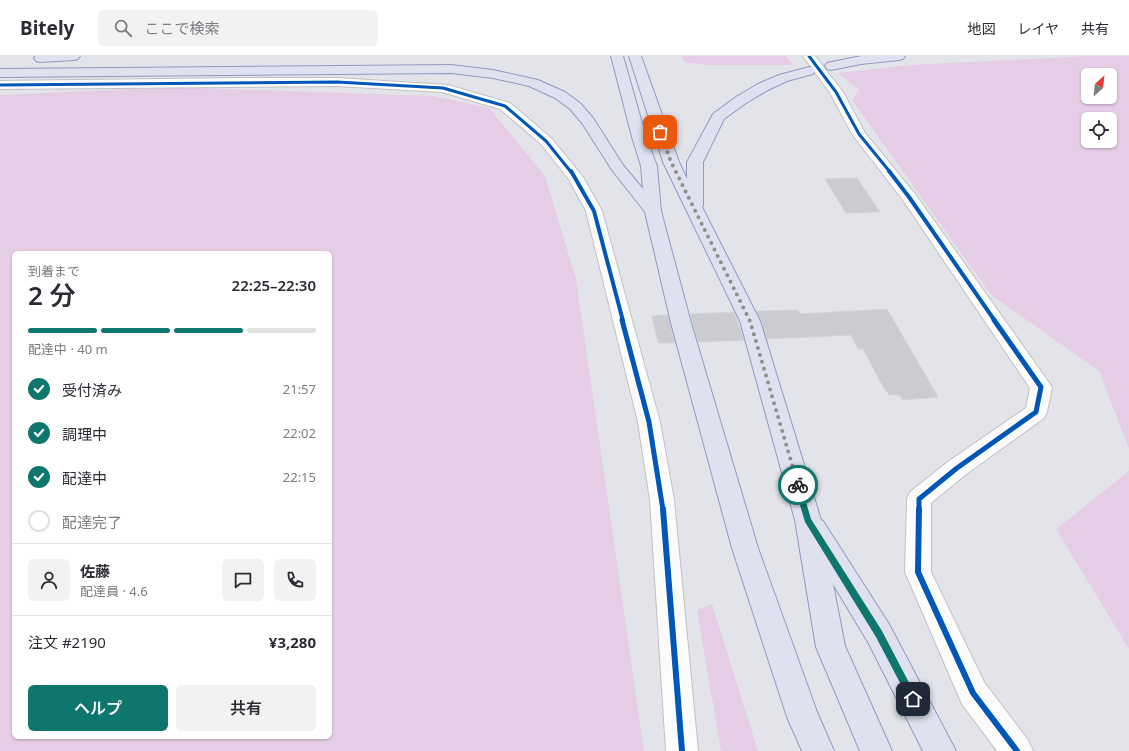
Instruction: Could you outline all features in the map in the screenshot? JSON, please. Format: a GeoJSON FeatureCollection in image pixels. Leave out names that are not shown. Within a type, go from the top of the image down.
{"type":"FeatureCollection","features":[{"type":"Feature","properties":{"kind":"highway"},"geometry":{"type":"LineString","coordinates":[[30,58],[74,56]]}},
{"type":"Feature","properties":{"kind":"highway"},"geometry":{"type":"LineString","coordinates":[[617,56],[639,137],[649,166],[653,211],[681,323],[745,548],[803,718],[818,751]]}},
{"type":"Feature","properties":{"kind":"highway"},"geometry":{"type":"LineString","coordinates":[[635,56],[671,162],[750,321],[808,520],[831,647],[876,751]]}},
{"type":"Feature","properties":{"kind":"highway"},"geometry":{"type":"LineString","coordinates":[[831,66],[861,60],[899,56]]}},
{"type":"Feature","properties":{"kind":"highway"},"geometry":{"type":"LineString","coordinates":[[695,211],[695,162],[718,117],[741,100],[809,63]]}},
{"type":"Feature","properties":{"kind":"highway"},"geometry":{"type":"LineString","coordinates":[[0,73],[451,69],[493,74],[533,83],[560,95],[575,106],[588,121],[617,168],[653,211]]}},
{"type":"Feature","properties":{"kind":"highway"},"geometry":{"type":"LineString","coordinates":[[808,520],[879,634],[940,751]]}},
{"type":"Feature","properties":{"kind":"street"},"geometry":{"type":"LineString","coordinates":[[809,63],[836,92],[859,134],[909,197],[1041,388],[1036,412],[957,468],[919,499],[918,572],[973,693],[1017,751]]}},
{"type":"Feature","properties":{"kind":"street"},"geometry":{"type":"LineString","coordinates":[[0,85],[330,82],[443,88],[505,106],[546,141],[575,177],[594,211],[649,422],[662,500],[682,751]]}},
{"type":"Feature","properties":{"kind":"shaded area"},"geometry":{"type":"Polygon","coordinates":[[[681,56],[786,56],[794,65],[706,65],[684,62],[681,56]]]}},
{"type":"Feature","properties":{"kind":"shaded area"},"geometry":{"type":"Polygon","coordinates":[[[1089,56],[1129,56],[1129,449],[1099,371],[991,295],[852,100],[859,90],[838,73],[911,65],[1089,56]]]}},
{"type":"Feature","properties":{"kind":"shaded area"},"geometry":{"type":"Polygon","coordinates":[[[171,87],[434,96],[489,108],[545,176],[576,279],[644,751],[0,751],[0,95],[171,87]]]}},
{"type":"Feature","properties":{"kind":"shaded area"},"geometry":{"type":"Polygon","coordinates":[[[1129,471],[1129,649],[1056,529],[1129,471]]]}},
{"type":"Feature","properties":{"kind":"shaded area"},"geometry":{"type":"Polygon","coordinates":[[[712,604],[758,751],[721,751],[697,610],[712,604]]]}},
{"type":"Feature","properties":{"kind":"building"},"geometry":{"type":"Polygon","coordinates":[[[857,178],[880,212],[846,213],[825,179],[857,178]]]}},
{"type":"Feature","properties":{"kind":"building"},"geometry":{"type":"Polygon","coordinates":[[[887,309],[938,397],[902,400],[900,395],[889,395],[863,349],[858,349],[851,335],[767,339],[757,311],[798,310],[800,314],[887,309]]]}},
{"type":"Feature","properties":{"kind":"building"},"geometry":{"type":"Polygon","coordinates":[[[734,312],[744,340],[698,342],[690,314],[734,312]]]}},
{"type":"Feature","properties":{"kind":"building"},"geometry":{"type":"Polygon","coordinates":[[[668,315],[675,343],[658,343],[652,316],[668,315]]]}},
{"type":"Feature","properties":{"kind":"cycle path"},"geometry":{"type":"LineString","coordinates":[[809,56],[836,92],[859,134],[909,197],[1041,387],[1036,412],[957,468],[919,499],[918,572],[973,693],[1017,751]]}},
{"type":"Feature","properties":{"kind":"cycle path"},"geometry":{"type":"LineString","coordinates":[[0,85],[337,82],[443,88],[505,106],[546,141],[575,177],[594,211],[649,422],[662,500],[682,751]]}},
{"type":"Feature","properties":{"kind":"way so far"},"geometry":{"type":"LineString","coordinates":[[660,132],[671,162],[750,321],[798,485]]}},
{"type":"Feature","properties":{"kind":"route"},"geometry":{"type":"LineString","coordinates":[[798,485],[808,520],[879,634],[913,699]]}}]}
